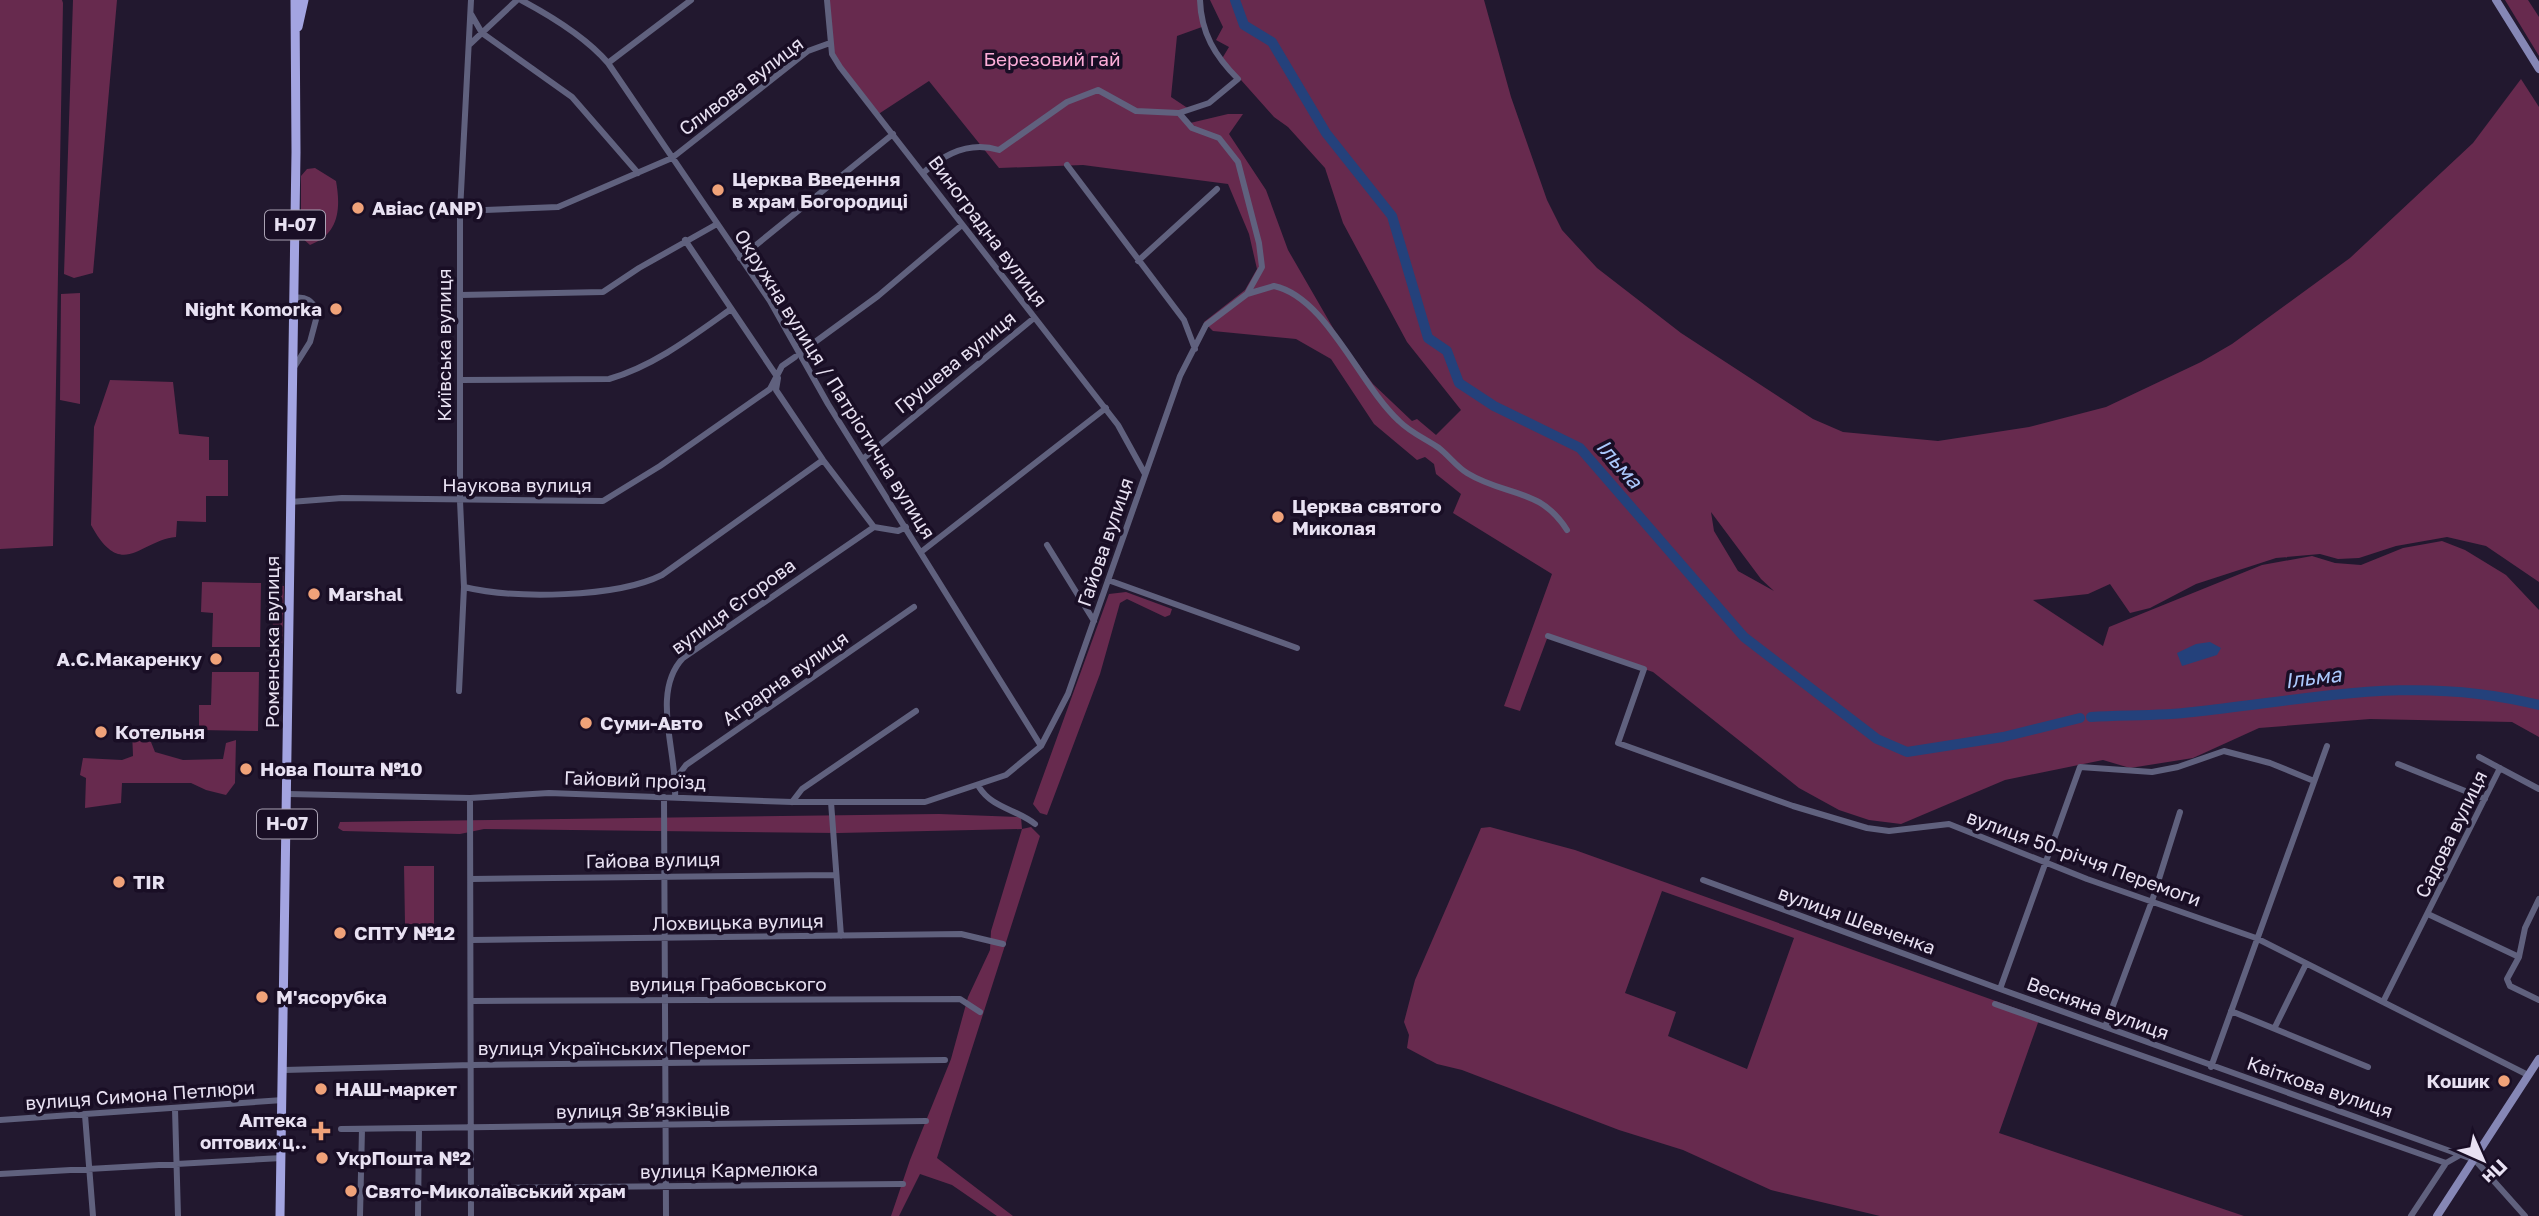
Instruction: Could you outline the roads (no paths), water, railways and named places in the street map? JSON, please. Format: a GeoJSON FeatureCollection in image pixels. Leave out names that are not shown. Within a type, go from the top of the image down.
{"type":"FeatureCollection","features":[{"type":"Feature","properties":{"kind":"main road","name":"Н-07"},"geometry":{"type":"LineString","coordinates":[[295,0],[297,32]]}},
{"type":"Feature","properties":{"kind":"main road","name":"Н-07"},"geometry":{"type":"LineString","coordinates":[[297,32],[304,0]]}},
{"type":"Feature","properties":{"kind":"main road","name":"Роменська вулиця"},"geometry":{"type":"LineString","coordinates":[[280,1216],[297,32]]}},
{"type":"Feature","properties":{"kind":"street","name":"Київська вулиця"},"geometry":{"type":"LineString","coordinates":[[459,691],[464,587],[460,501],[460,211],[471,0]]}},
{"type":"Feature","properties":{"kind":"street"},"geometry":{"type":"LineString","coordinates":[[469,45],[519,0]]}},
{"type":"Feature","properties":{"kind":"street","name":"Окружна вулиця / Патріотична вулиця"},"geometry":{"type":"LineString","coordinates":[[519,0],[542,11],[599,53],[608,63],[740,258],[797,355],[864,458],[1041,746]]}},
{"type":"Feature","properties":{"kind":"street"},"geometry":{"type":"LineString","coordinates":[[608,63],[691,0]]}},
{"type":"Feature","properties":{"kind":"street","name":"Виноградна вулиця"},"geometry":{"type":"LineString","coordinates":[[827,0],[832,54],[840,67],[1106,408],[1132,446],[1145,474]]}},
{"type":"Feature","properties":{"kind":"street"},"geometry":{"type":"LineString","coordinates":[[923,173],[942,158],[973,145],[999,150],[1067,102],[1098,90],[1136,111],[1179,113],[1209,103],[1238,79],[1220,62],[1202,27],[1199,0]]}},
{"type":"Feature","properties":{"kind":"street"},"geometry":{"type":"LineString","coordinates":[[2496,0],[2539,69]]}},
{"type":"Feature","properties":{"kind":"street"},"geometry":{"type":"LineString","coordinates":[[471,14],[482,33],[572,97],[638,173]]}},
{"type":"Feature","properties":{"kind":"street","name":"Сливова вулиця"},"geometry":{"type":"LineString","coordinates":[[460,211],[558,206],[672,158],[808,51],[830,43]]}},
{"type":"Feature","properties":{"kind":"street"},"geometry":{"type":"LineString","coordinates":[[1179,113],[1192,128],[1219,138],[1238,162],[1251,223],[1259,243],[1262,267],[1247,294]]}},
{"type":"Feature","properties":{"kind":"street"},"geometry":{"type":"LineString","coordinates":[[740,258],[893,134]]}},
{"type":"Feature","properties":{"kind":"street"},"geometry":{"type":"LineString","coordinates":[[1067,165],[1184,320],[1195,350]]}},
{"type":"Feature","properties":{"kind":"street"},"geometry":{"type":"LineString","coordinates":[[1138,261],[1217,189]]}},
{"type":"Feature","properties":{"kind":"street"},"geometry":{"type":"LineString","coordinates":[[460,295],[603,292],[685,240],[717,224]]}},
{"type":"Feature","properties":{"kind":"street","name":"Наукова вулиця"},"geometry":{"type":"LineString","coordinates":[[290,502],[342,498],[593,502],[611,498],[770,389],[782,366],[878,296],[962,225]]}},
{"type":"Feature","properties":{"kind":"street"},"geometry":{"type":"LineString","coordinates":[[685,240],[778,378],[776,390],[822,460],[874,527],[898,531],[906,527]]}},
{"type":"Feature","properties":{"kind":"street"},"geometry":{"type":"LineString","coordinates":[[1247,294],[1274,285],[1321,314],[1348,357],[1400,423],[1437,447],[1466,473],[1544,503],[1567,530]]}},
{"type":"Feature","properties":{"kind":"street","name":"Гайова вулиця"},"geometry":{"type":"LineString","coordinates":[[979,787],[1006,775],[1041,746],[1077,674],[1180,376],[1206,325],[1247,294]]}},
{"type":"Feature","properties":{"kind":"street"},"geometry":{"type":"LineString","coordinates":[[293,298],[303,297],[310,300],[318,312],[310,342],[293,369]]}},
{"type":"Feature","properties":{"kind":"street"},"geometry":{"type":"LineString","coordinates":[[460,380],[609,379],[633,372],[657,359],[731,309]]}},
{"type":"Feature","properties":{"kind":"street","name":"Грушева вулиця"},"geometry":{"type":"LineString","coordinates":[[864,458],[1034,318]]}},
{"type":"Feature","properties":{"kind":"street"},"geometry":{"type":"LineString","coordinates":[[921,552],[1106,408]]}},
{"type":"Feature","properties":{"kind":"street"},"geometry":{"type":"LineString","coordinates":[[464,587],[496,593],[543,593],[598,592],[643,584],[662,575],[822,460]]}},
{"type":"Feature","properties":{"kind":"street","name":"вулиця Єгорова"},"geometry":{"type":"LineString","coordinates":[[675,797],[677,777],[670,737],[668,682],[674,669],[683,658],[874,527]]}},
{"type":"Feature","properties":{"kind":"street"},"geometry":{"type":"LineString","coordinates":[[1047,545],[1094,621]]}},
{"type":"Feature","properties":{"kind":"street"},"geometry":{"type":"LineString","coordinates":[[1108,580],[1297,648]]}},
{"type":"Feature","properties":{"kind":"street","name":"Аграрна вулиця"},"geometry":{"type":"LineString","coordinates":[[677,777],[686,765],[914,607]]}},
{"type":"Feature","properties":{"kind":"street","name":"вулиця 50-річчя Перемоги"},"geometry":{"type":"LineString","coordinates":[[1548,636],[1644,669],[1618,743],[1793,806],[1856,825],[1889,831],[1950,824],[2256,939]]}},
{"type":"Feature","properties":{"kind":"street"},"geometry":{"type":"LineString","coordinates":[[792,802],[802,789],[916,710]]}},
{"type":"Feature","properties":{"kind":"street"},"geometry":{"type":"LineString","coordinates":[[2211,1067],[2327,746]]}},
{"type":"Feature","properties":{"kind":"street","name":"Весняна вулиця"},"geometry":{"type":"LineString","coordinates":[[2211,1067],[2000,989],[2080,767],[2152,772],[2178,767],[2224,751],[2270,764],[2314,781]]}},
{"type":"Feature","properties":{"kind":"street"},"geometry":{"type":"LineString","coordinates":[[2479,757],[2500,768]]}},
{"type":"Feature","properties":{"kind":"street"},"geometry":{"type":"LineString","coordinates":[[2398,764],[2485,799]]}},
{"type":"Feature","properties":{"kind":"street","name":"Садова вулиця"},"geometry":{"type":"LineString","coordinates":[[2383,1002],[2430,915],[2500,768],[2539,789]]}},
{"type":"Feature","properties":{"kind":"street"},"geometry":{"type":"LineString","coordinates":[[979,787],[987,800],[1021,814],[1035,824]]}},
{"type":"Feature","properties":{"kind":"street","name":"Гайовий проїзд"},"geometry":{"type":"LineString","coordinates":[[288,794],[470,798],[549,793],[792,802],[925,802],[979,787]]}},
{"type":"Feature","properties":{"kind":"street"},"geometry":{"type":"LineString","coordinates":[[664,797],[666,1216]]}},
{"type":"Feature","properties":{"kind":"street"},"geometry":{"type":"LineString","coordinates":[[470,798],[471,1216]]}},
{"type":"Feature","properties":{"kind":"street"},"geometry":{"type":"LineString","coordinates":[[831,802],[834,875],[841,936]]}},
{"type":"Feature","properties":{"kind":"street"},"geometry":{"type":"LineString","coordinates":[[2105,1027],[2152,901],[2180,812]]}},
{"type":"Feature","properties":{"kind":"street","name":"Гайова вулиця"},"geometry":{"type":"LineString","coordinates":[[471,879],[834,875]]}},
{"type":"Feature","properties":{"kind":"street","name":"вулиця Шевченка"},"geometry":{"type":"LineString","coordinates":[[1703,880],[2000,989]]}},
{"type":"Feature","properties":{"kind":"street"},"geometry":{"type":"LineString","coordinates":[[2539,899],[2525,928],[2519,957],[2507,979],[2510,986],[2539,1000]]}},
{"type":"Feature","properties":{"kind":"street","name":"Садова вулиця"},"geometry":{"type":"LineString","coordinates":[[2430,915],[2519,957]]}},
{"type":"Feature","properties":{"kind":"street","name":"Лохвицька вулиця"},"geometry":{"type":"LineString","coordinates":[[471,940],[961,934],[1003,944]]}},
{"type":"Feature","properties":{"kind":"street"},"geometry":{"type":"LineString","coordinates":[[2256,939],[2528,1075]]}},
{"type":"Feature","properties":{"kind":"street"},"geometry":{"type":"LineString","coordinates":[[2275,1027],[2306,964]]}},
{"type":"Feature","properties":{"kind":"street","name":"вулиця Грабовського"},"geometry":{"type":"LineString","coordinates":[[472,1001],[960,999],[980,1012]]}},
{"type":"Feature","properties":{"kind":"street"},"geometry":{"type":"LineString","coordinates":[[1995,1004],[2445,1163]]}},
{"type":"Feature","properties":{"kind":"street","name":"Квіткова вулиця"},"geometry":{"type":"LineString","coordinates":[[2231,1011],[2368,1067]]}},
{"type":"Feature","properties":{"kind":"street"},"geometry":{"type":"LineString","coordinates":[[2437,1216],[2539,1059]]}},
{"type":"Feature","properties":{"kind":"street","name":"вулиця Українських Перемог"},"geometry":{"type":"LineString","coordinates":[[284,1070],[472,1065],[945,1060]]}},
{"type":"Feature","properties":{"kind":"street","name":"Квіткова вулиця"},"geometry":{"type":"LineString","coordinates":[[2211,1067],[2373,1121],[2475,1160]]}},
{"type":"Feature","properties":{"kind":"street","name":"вулиця Симона Петлюри"},"geometry":{"type":"LineString","coordinates":[[0,1121],[283,1100]]}},
{"type":"Feature","properties":{"kind":"street"},"geometry":{"type":"LineString","coordinates":[[175,1109],[178,1216]]}},
{"type":"Feature","properties":{"kind":"street"},"geometry":{"type":"LineString","coordinates":[[85,1115],[93,1216]]}},
{"type":"Feature","properties":{"kind":"street","name":"вулиця Звʼязківців"},"geometry":{"type":"LineString","coordinates":[[341,1129],[926,1121]]}},
{"type":"Feature","properties":{"kind":"street"},"geometry":{"type":"LineString","coordinates":[[360,1216],[362,1129]]}},
{"type":"Feature","properties":{"kind":"street"},"geometry":{"type":"LineString","coordinates":[[418,1216],[419,1129]]}},
{"type":"Feature","properties":{"kind":"street"},"geometry":{"type":"LineString","coordinates":[[2411,1216],[2445,1163],[2460,1155]]}},
{"type":"Feature","properties":{"kind":"street"},"geometry":{"type":"LineString","coordinates":[[0,1174],[282,1157]]}},
{"type":"Feature","properties":{"kind":"street"},"geometry":{"type":"LineString","coordinates":[[2475,1160],[2525,1216]]}},
{"type":"Feature","properties":{"kind":"street","name":"вулиця Кармелюка"},"geometry":{"type":"LineString","coordinates":[[472,1188],[902,1184]]}},
{"type":"Feature","properties":{"kind":"water"},"geometry":{"type":"Polygon","coordinates":[[[2210,642],[2221,648],[2217,655],[2182,666],[2177,653],[2196,644],[2210,642]]]}},
{"type":"Feature","properties":{"kind":"waterway","name":"Ільма"},"geometry":{"type":"LineString","coordinates":[[1235,0],[1244,25],[1272,42],[1326,133],[1392,216],[1428,338],[1447,351],[1459,383],[1494,406],[1580,448],[1744,637],[1877,739],[1907,752],[2003,737],[2080,718]]}},
{"type":"Feature","properties":{"kind":"waterway","name":"Ільма"},"geometry":{"type":"LineString","coordinates":[[2091,717],[2181,713],[2324,696],[2408,690],[2494,696],[2539,705]]}},
{"type":"Feature","properties":{"kind":"place","name":"Церква Введення в храм Богородиці"},"geometry":{"type":"Point","coordinates":[718,190]}},
{"type":"Feature","properties":{"kind":"place","name":"Авіас (ANP)"},"geometry":{"type":"Point","coordinates":[358,208]}},
{"type":"Feature","properties":{"kind":"place","name":"Night Komorka"},"geometry":{"type":"Point","coordinates":[336,309]}},
{"type":"Feature","properties":{"kind":"place","name":"Церква святого Миколая"},"geometry":{"type":"Point","coordinates":[1278,517]}},
{"type":"Feature","properties":{"kind":"place","name":"Marshal"},"geometry":{"type":"Point","coordinates":[314,594]}},
{"type":"Feature","properties":{"kind":"place","name":"А.С.Макаренку"},"geometry":{"type":"Point","coordinates":[216,659]}},
{"type":"Feature","properties":{"kind":"place","name":"Суми-Авто"},"geometry":{"type":"Point","coordinates":[586,723]}},
{"type":"Feature","properties":{"kind":"place","name":"Котельня"},"geometry":{"type":"Point","coordinates":[101,732]}},
{"type":"Feature","properties":{"kind":"place","name":"Нова Пошта №10"},"geometry":{"type":"Point","coordinates":[246,769]}},
{"type":"Feature","properties":{"kind":"place","name":"TIR"},"geometry":{"type":"Point","coordinates":[119,882]}},
{"type":"Feature","properties":{"kind":"place","name":"СПТУ №12"},"geometry":{"type":"Point","coordinates":[340,933]}},
{"type":"Feature","properties":{"kind":"place","name":"М'ясорубка"},"geometry":{"type":"Point","coordinates":[262,997]}},
{"type":"Feature","properties":{"kind":"place","name":"Кошик"},"geometry":{"type":"Point","coordinates":[2504,1081]}},
{"type":"Feature","properties":{"kind":"place","name":"НАШ-маркет"},"geometry":{"type":"Point","coordinates":[321,1089]}},
{"type":"Feature","properties":{"kind":"place","name":"Аптека оптових ц.."},"geometry":{"type":"Point","coordinates":[321,1131]}},
{"type":"Feature","properties":{"kind":"place","name":"УкрПошта №2"},"geometry":{"type":"Point","coordinates":[322,1158]}},
{"type":"Feature","properties":{"kind":"place","name":"Свято-Миколаївський храм"},"geometry":{"type":"Point","coordinates":[351,1191]}},
{"type":"Feature","properties":{"kind":"park label","name":"Березовий гай"},"geometry":{"type":"Point","coordinates":[1052,59]}}]}
